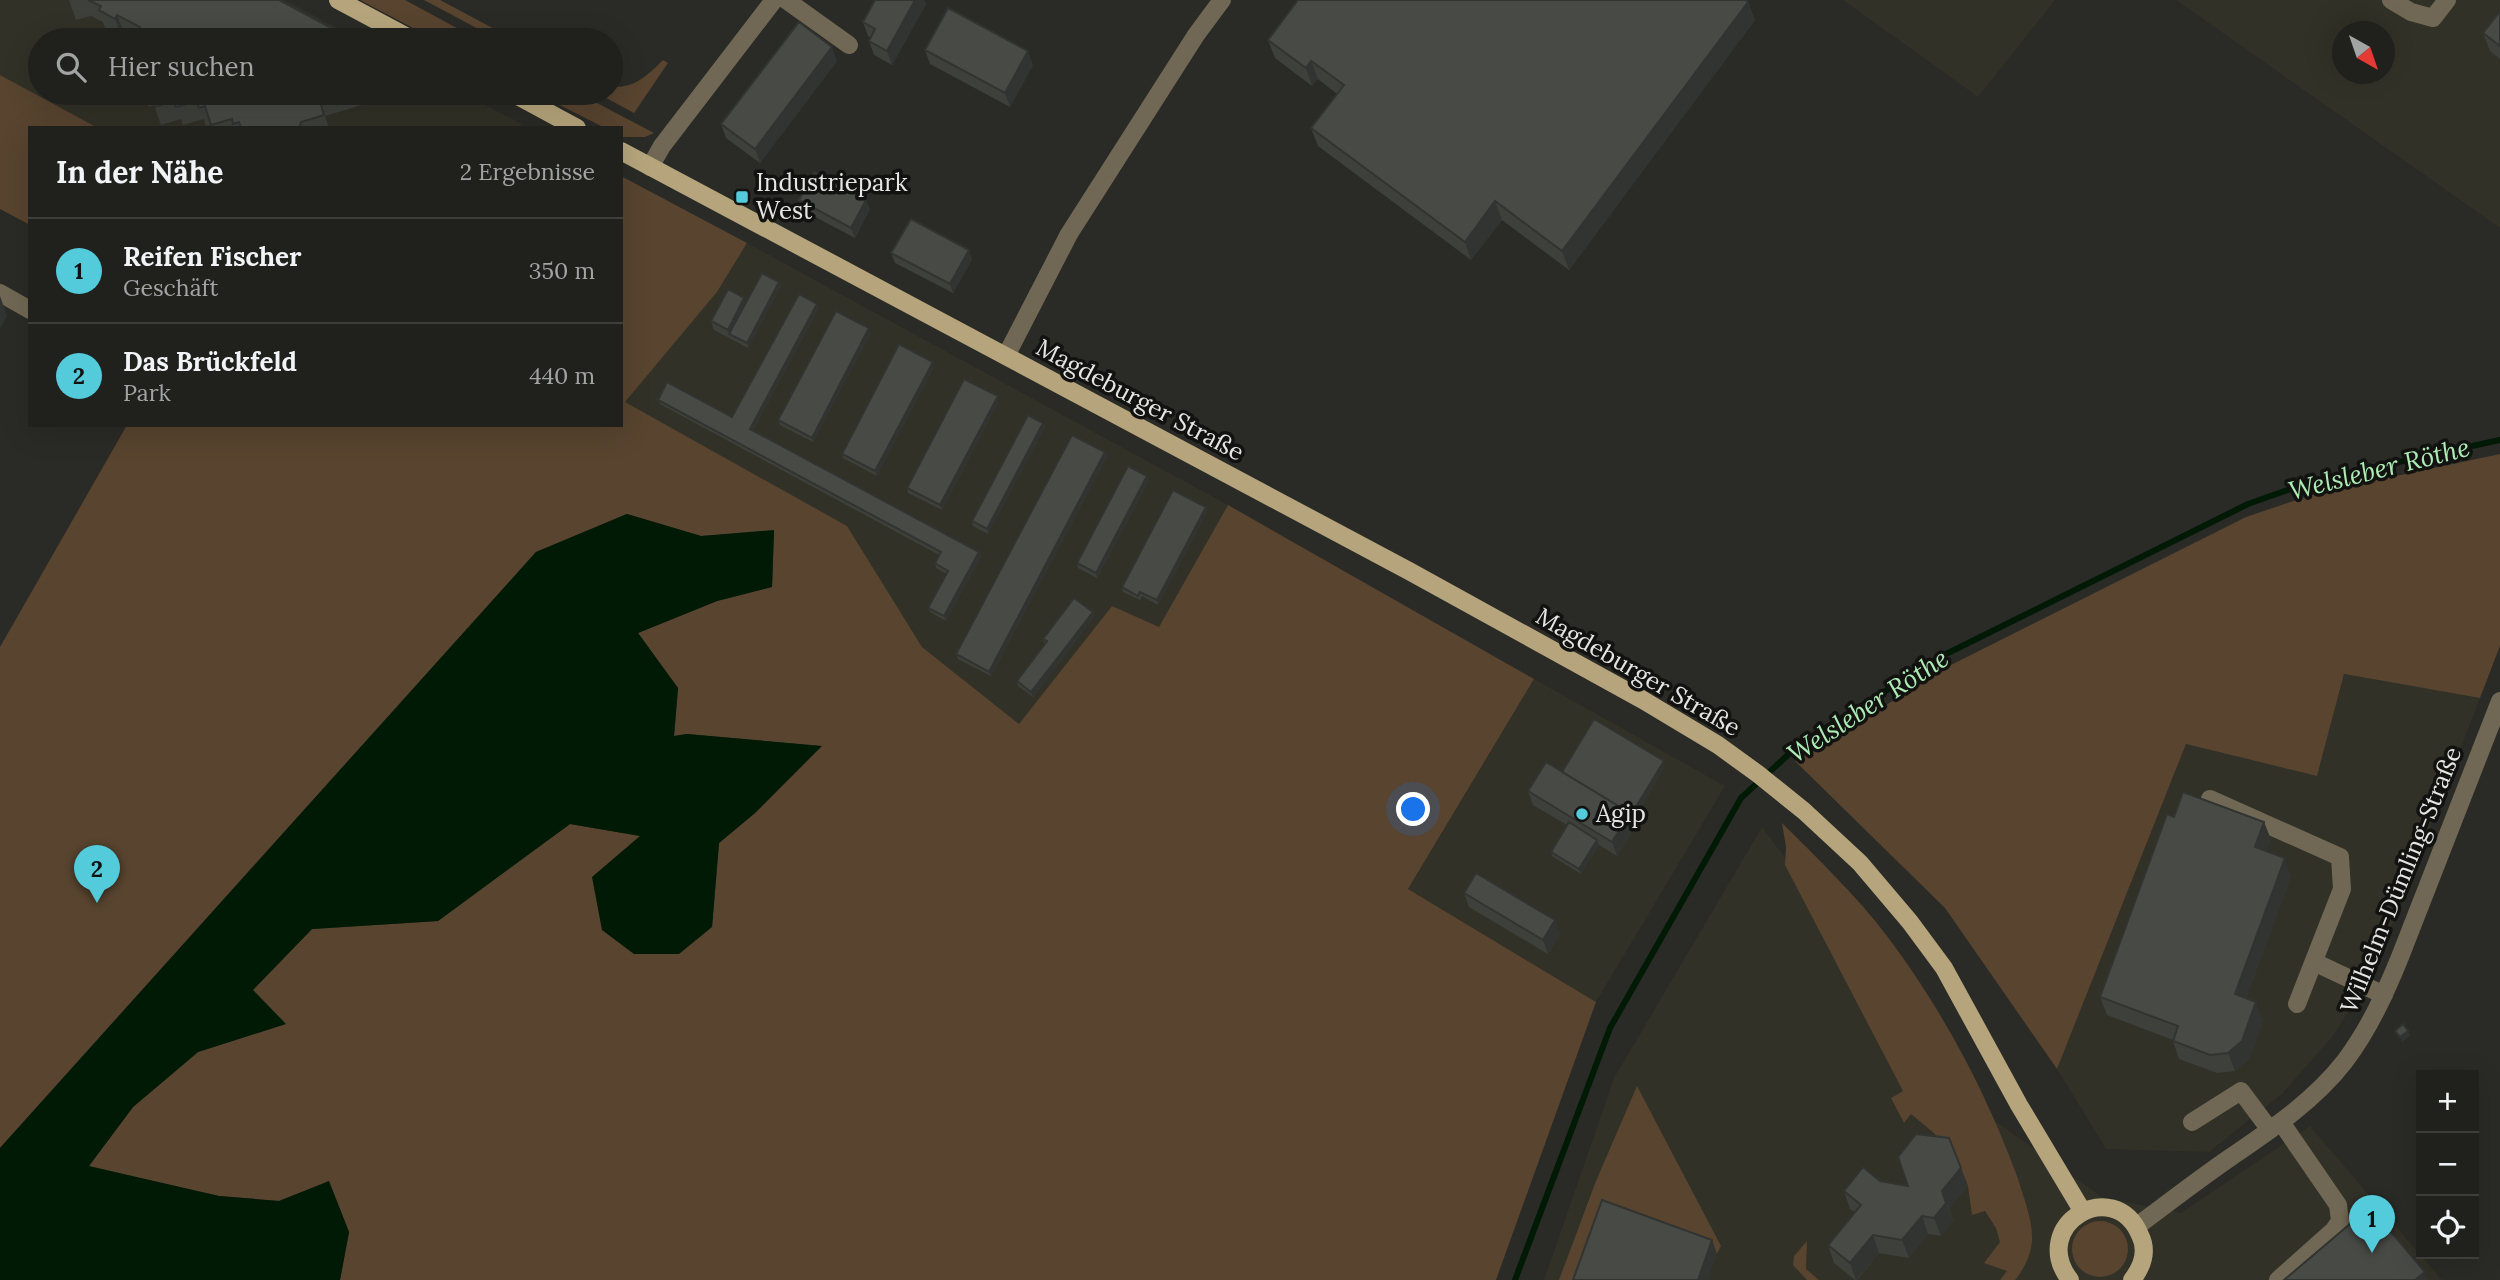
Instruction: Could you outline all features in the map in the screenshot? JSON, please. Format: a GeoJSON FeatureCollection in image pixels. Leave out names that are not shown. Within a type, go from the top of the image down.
{"type":"FeatureCollection","features":[{"type":"Feature","properties":{"kind":"main road"},"geometry":{"type":"LineString","coordinates":[[338,0],[390,28]]}},
{"type":"Feature","properties":{"kind":"main road"},"geometry":{"type":"LineString","coordinates":[[534,105],[573,126]]}},
{"type":"Feature","properties":{"kind":"main road","name":"Magdeburger Straße"},"geometry":{"type":"LineString","coordinates":[[623,152],[1586,668],[1718,745],[1758,774],[1783,793],[1860,863],[1910,922],[1944,968],[2019,1105],[2083,1212]]}},
{"type":"Feature","properties":{"kind":"main road"},"geometry":{"type":"LineString","coordinates":[[2062,1277],[2059,1260],[2060,1236],[2074,1217],[2095,1208],[2108,1208],[2120,1211],[2137,1226],[2143,1241],[2144,1256],[2132,1280]]}},
{"type":"Feature","properties":{"kind":"street"},"geometry":{"type":"LineString","coordinates":[[650,167],[662,146],[774,0]]}},
{"type":"Feature","properties":{"kind":"street"},"geometry":{"type":"LineString","coordinates":[[786,0],[849,45]]}},
{"type":"Feature","properties":{"kind":"street","name":"Magdeburger Straße"},"geometry":{"type":"LineString","coordinates":[[1006,356],[1069,234],[1196,35],[1222,0]]}},
{"type":"Feature","properties":{"kind":"street"},"geometry":{"type":"LineString","coordinates":[[2391,0],[2411,12],[2433,18],[2447,0]]}},
{"type":"Feature","properties":{"kind":"street"},"geometry":{"type":"LineString","coordinates":[[0,293],[28,309]]}},
{"type":"Feature","properties":{"kind":"street","name":"Wilhelm-Dümling-Straße"},"geometry":{"type":"LineString","coordinates":[[2137,1226],[2275,1126],[2316,1092],[2344,1062],[2367,1028],[2384,995],[2500,701]]}},
{"type":"Feature","properties":{"kind":"street"},"geometry":{"type":"LineString","coordinates":[[2210,799],[2340,857],[2342,889],[2297,1004]]}},
{"type":"Feature","properties":{"kind":"street"},"geometry":{"type":"LineString","coordinates":[[2314,962],[2384,995]]}},
{"type":"Feature","properties":{"kind":"street"},"geometry":{"type":"LineString","coordinates":[[2192,1122],[2241,1091],[2275,1126],[2338,1205],[2340,1221],[2334,1230],[2278,1280]]}},
{"type":"Feature","properties":{"kind":"shaded area"},"geometry":{"type":"Polygon","coordinates":[[[0,0],[284,0],[338,28],[28,28],[28,90],[0,75],[0,0]]]}},
{"type":"Feature","properties":{"kind":"shaded area"},"geometry":{"type":"Polygon","coordinates":[[[360,0],[405,0],[457,28],[413,28],[360,0]]]}},
{"type":"Feature","properties":{"kind":"shaded area"},"geometry":{"type":"Polygon","coordinates":[[[424,0],[440,0],[492,28],[476,28],[424,0]]]}},
{"type":"Feature","properties":{"kind":"shaded area"},"geometry":{"type":"Polygon","coordinates":[[[1843,0],[2055,0],[1978,97],[1843,0]]]}},
{"type":"Feature","properties":{"kind":"shaded area"},"geometry":{"type":"Polygon","coordinates":[[[2176,0],[2500,0],[2500,228],[2176,0]]]}},
{"type":"Feature","properties":{"kind":"shaded area"},"geometry":{"type":"Polygon","coordinates":[[[663,60],[668,63],[634,113],[619,105],[623,105],[623,86],[646,76],[663,60]]]}},
{"type":"Feature","properties":{"kind":"shaded area"},"geometry":{"type":"Polygon","coordinates":[[[0,75],[28,90],[28,105],[55,105],[94,126],[28,126],[28,224],[0,209],[0,75]]]}},
{"type":"Feature","properties":{"kind":"shaded area"},"geometry":{"type":"Polygon","coordinates":[[[55,105],[485,105],[522,124],[520,126],[94,126],[55,105]]]}},
{"type":"Feature","properties":{"kind":"shaded area"},"geometry":{"type":"Polygon","coordinates":[[[560,105],[601,105],[654,133],[645,137],[623,137],[623,126],[601,126],[560,105]]]}},
{"type":"Feature","properties":{"kind":"shaded area"},"geometry":{"type":"Polygon","coordinates":[[[623,177],[747,243],[717,292],[625,402],[847,526],[922,647],[1019,724],[1112,606],[1159,627],[1228,505],[1534,679],[1408,889],[1596,1002],[1496,1280],[340,1280],[349,1232],[329,1182],[279,1201],[219,1196],[88,1167],[133,1107],[198,1052],[285,1024],[252,990],[312,929],[438,921],[570,824],[641,836],[712,927],[719,843],[755,813],[821,746],[687,734],[674,736],[678,688],[638,633],[717,601],[772,587],[774,531],[701,536],[627,514],[536,552],[0,1148],[0,647],[126,427],[623,427],[623,177]]]}},
{"type":"Feature","properties":{"kind":"shaded area"},"geometry":{"type":"Polygon","coordinates":[[[747,243],[1228,505],[1159,628],[1112,606],[1019,725],[922,647],[846,526],[624,402],[717,292],[747,243]]]}},
{"type":"Feature","properties":{"kind":"shaded area"},"geometry":{"type":"Polygon","coordinates":[[[2500,454],[2500,646],[2480,698],[2344,674],[2317,776],[2186,744],[2057,1069],[1945,908],[1795,761],[1951,665],[2246,517],[2320,492],[2500,454]]]}},
{"type":"Feature","properties":{"kind":"shaded area"},"geometry":{"type":"Polygon","coordinates":[[[627,514],[701,536],[774,530],[772,587],[717,601],[638,633],[678,688],[674,736],[687,734],[822,746],[755,813],[719,843],[712,927],[679,954],[634,954],[602,930],[592,877],[640,836],[570,824],[438,921],[312,929],[253,990],[286,1024],[198,1052],[133,1107],[89,1166],[219,1196],[279,1201],[329,1181],[349,1232],[340,1280],[0,1280],[0,1148],[536,552],[627,514]]]}},
{"type":"Feature","properties":{"kind":"shaded area"},"geometry":{"type":"Polygon","coordinates":[[[2344,674],[2480,698],[2375,969],[2333,1036],[2283,1093],[2209,1152],[2106,1149],[2057,1069],[2186,744],[2317,776],[2344,674]]]}},
{"type":"Feature","properties":{"kind":"shaded area"},"geometry":{"type":"Polygon","coordinates":[[[1534,679],[1725,786],[1596,1002],[1408,889],[1534,679]]]}},
{"type":"Feature","properties":{"kind":"shaded area"},"geometry":{"type":"Polygon","coordinates":[[[1782,823],[1850,892],[1887,936],[1962,1053],[2006,1147],[2030,1217],[2030,1251],[2015,1280],[2000,1280],[2007,1271],[1984,1263],[2000,1242],[1996,1228],[1985,1211],[1972,1215],[1968,1186],[1956,1157],[1923,1152],[1936,1135],[1911,1114],[1904,1123],[1891,1098],[1903,1091],[1785,865],[1786,847],[1782,823]]]}},
{"type":"Feature","properties":{"kind":"shaded area"},"geometry":{"type":"Polygon","coordinates":[[[1762,827],[1975,1107],[2102,1197],[2181,1213],[2310,1126],[2416,1250],[2416,1259],[2424,1259],[2442,1280],[1544,1280],[1614,1078],[1762,827]]]}},
{"type":"Feature","properties":{"kind":"shaded area"},"geometry":{"type":"Polygon","coordinates":[[[1637,1086],[1721,1246],[1717,1254],[1582,1280],[1559,1280],[1596,1181],[1637,1086]]]}},
{"type":"Feature","properties":{"kind":"shaded area"},"geometry":{"type":"Polygon","coordinates":[[[2100,1221],[2111,1223],[2120,1229],[2126,1238],[2126,1260],[2120,1269],[2111,1275],[2100,1277],[2089,1275],[2080,1269],[2074,1260],[2072,1249],[2074,1238],[2080,1229],[2089,1223],[2100,1221]]]}},
{"type":"Feature","properties":{"kind":"shaded area"},"geometry":{"type":"Polygon","coordinates":[[[1807,1241],[1806,1269],[1819,1280],[1807,1280],[1793,1265],[1794,1256],[1807,1241]]]}},
{"type":"Feature","properties":{"kind":"building"},"geometry":{"type":"Polygon","coordinates":[[[88,0],[279,0],[332,28],[140,28],[117,15],[115,19],[99,10],[101,6],[88,0]]]}},
{"type":"Feature","properties":{"kind":"building"},"geometry":{"type":"Polygon","coordinates":[[[875,0],[915,0],[887,51],[869,41],[875,29],[863,22],[875,0]]]}},
{"type":"Feature","properties":{"kind":"building"},"geometry":{"type":"Polygon","coordinates":[[[1298,0],[1748,2],[1562,251],[1495,201],[1465,242],[1311,128],[1344,85],[1311,61],[1306,68],[1268,40],[1298,0]]]}},
{"type":"Feature","properties":{"kind":"building"},"geometry":{"type":"Polygon","coordinates":[[[948,8],[1028,51],[1005,93],[925,50],[948,8]]]}},
{"type":"Feature","properties":{"kind":"building"},"geometry":{"type":"Polygon","coordinates":[[[2500,11],[2500,46],[2483,33],[2500,11]]]}},
{"type":"Feature","properties":{"kind":"building"},"geometry":{"type":"Polygon","coordinates":[[[799,22],[832,47],[755,149],[721,124],[799,22]]]}},
{"type":"Feature","properties":{"kind":"building"},"geometry":{"type":"Polygon","coordinates":[[[198,105],[321,105],[324,115],[301,122],[300,126],[240,126],[239,122],[233,124],[232,119],[211,125],[205,106],[199,108],[198,105]]]}},
{"type":"Feature","properties":{"kind":"building"},"geometry":{"type":"Polygon","coordinates":[[[814,172],[866,200],[851,228],[799,200],[814,172]]]}},
{"type":"Feature","properties":{"kind":"building"},"geometry":{"type":"Polygon","coordinates":[[[911,219],[969,250],[950,284],[891,253],[911,219]]]}},
{"type":"Feature","properties":{"kind":"building"},"geometry":{"type":"Polygon","coordinates":[[[762,273],[779,282],[747,343],[729,334],[762,273]]]}},
{"type":"Feature","properties":{"kind":"building"},"geometry":{"type":"Polygon","coordinates":[[[728,289],[744,298],[728,330],[711,321],[728,289]]]}},
{"type":"Feature","properties":{"kind":"building"},"geometry":{"type":"Polygon","coordinates":[[[799,294],[817,304],[750,429],[979,552],[944,616],[928,608],[948,571],[935,563],[941,552],[658,400],[667,382],[732,417],[799,294]]]}},
{"type":"Feature","properties":{"kind":"building"},"geometry":{"type":"Polygon","coordinates":[[[836,311],[869,328],[812,438],[778,420],[836,311]]]}},
{"type":"Feature","properties":{"kind":"building"},"geometry":{"type":"Polygon","coordinates":[[[899,344],[933,362],[875,471],[842,454],[899,344]]]}},
{"type":"Feature","properties":{"kind":"building"},"geometry":{"type":"Polygon","coordinates":[[[964,379],[998,396],[940,505],[907,488],[964,379]]]}},
{"type":"Feature","properties":{"kind":"building"},"geometry":{"type":"Polygon","coordinates":[[[1028,415],[1043,423],[987,529],[972,521],[1028,415]]]}},
{"type":"Feature","properties":{"kind":"building"},"geometry":{"type":"Polygon","coordinates":[[[1072,435],[1105,452],[989,672],[956,654],[1072,435]]]}},
{"type":"Feature","properties":{"kind":"building"},"geometry":{"type":"Polygon","coordinates":[[[1128,466],[1147,476],[1096,573],[1077,563],[1128,466]]]}},
{"type":"Feature","properties":{"kind":"building"},"geometry":{"type":"Polygon","coordinates":[[[1173,490],[1206,507],[1157,600],[1140,592],[1138,596],[1122,587],[1173,490]]]}},
{"type":"Feature","properties":{"kind":"building"},"geometry":{"type":"Polygon","coordinates":[[[1074,598],[1093,612],[1031,692],[1017,681],[1047,641],[1043,639],[1074,598]]]}},
{"type":"Feature","properties":{"kind":"building"},"geometry":{"type":"Polygon","coordinates":[[[1594,719],[1664,761],[1631,815],[1562,772],[1594,719]]]}},
{"type":"Feature","properties":{"kind":"building","name":"Agip"},"geometry":{"type":"Polygon","coordinates":[[[1546,762],[1630,813],[1612,842],[1528,791],[1546,762]]]}},
{"type":"Feature","properties":{"kind":"building"},"geometry":{"type":"Polygon","coordinates":[[[2183,792],[2264,822],[2255,847],[2285,858],[2235,994],[2256,1002],[2242,1041],[2228,1053],[2210,1055],[2173,1041],[2178,1026],[2100,997],[2167,814],[2174,817],[2183,792]]]}},
{"type":"Feature","properties":{"kind":"building"},"geometry":{"type":"Polygon","coordinates":[[[1569,822],[1597,840],[1579,869],[1551,852],[1569,822]]]}},
{"type":"Feature","properties":{"kind":"building"},"geometry":{"type":"Polygon","coordinates":[[[1476,873],[1555,920],[1543,940],[1464,893],[1476,873]]]}},
{"type":"Feature","properties":{"kind":"building"},"geometry":{"type":"Polygon","coordinates":[[[2403,1024],[2408,1031],[2400,1037],[2395,1031],[2403,1024]]]}},
{"type":"Feature","properties":{"kind":"building"},"geometry":{"type":"Polygon","coordinates":[[[1916,1134],[1949,1138],[1961,1168],[1942,1191],[1946,1203],[1934,1218],[1922,1216],[1902,1240],[1873,1235],[1850,1263],[1828,1245],[1861,1205],[1844,1191],[1863,1167],[1880,1181],[1908,1186],[1898,1157],[1916,1134]]]}},
{"type":"Feature","properties":{"kind":"building"},"geometry":{"type":"Polygon","coordinates":[[[1602,1200],[1712,1240],[1698,1280],[1573,1280],[1602,1200]]]}},
{"type":"Feature","properties":{"kind":"building"},"geometry":{"type":"Polygon","coordinates":[[[2370,1207],[2425,1272],[2415,1280],[2284,1280],[2370,1207]]]}},
{"type":"Feature","properties":{"kind":"waterway","name":"Welsleber Röthe"},"geometry":{"type":"LineString","coordinates":[[1515,1280],[1610,1028],[1741,798],[1801,743],[1944,655],[2248,504],[2316,480],[2500,440]]}},
{"type":"Feature","properties":{"kind":"place","name":"Industriepark West"},"geometry":{"type":"Point","coordinates":[742,197]}},
{"type":"Feature","properties":{"kind":"place","name":"Agip"},"geometry":{"type":"Point","coordinates":[1582,814]}},
{"type":"Feature","properties":{"kind":"place","name":"Das Brückfeld"},"geometry":{"type":"Point","coordinates":[97,903]}},
{"type":"Feature","properties":{"kind":"place","name":"Reifen Fischer"},"geometry":{"type":"Point","coordinates":[2372,1253]}}]}
